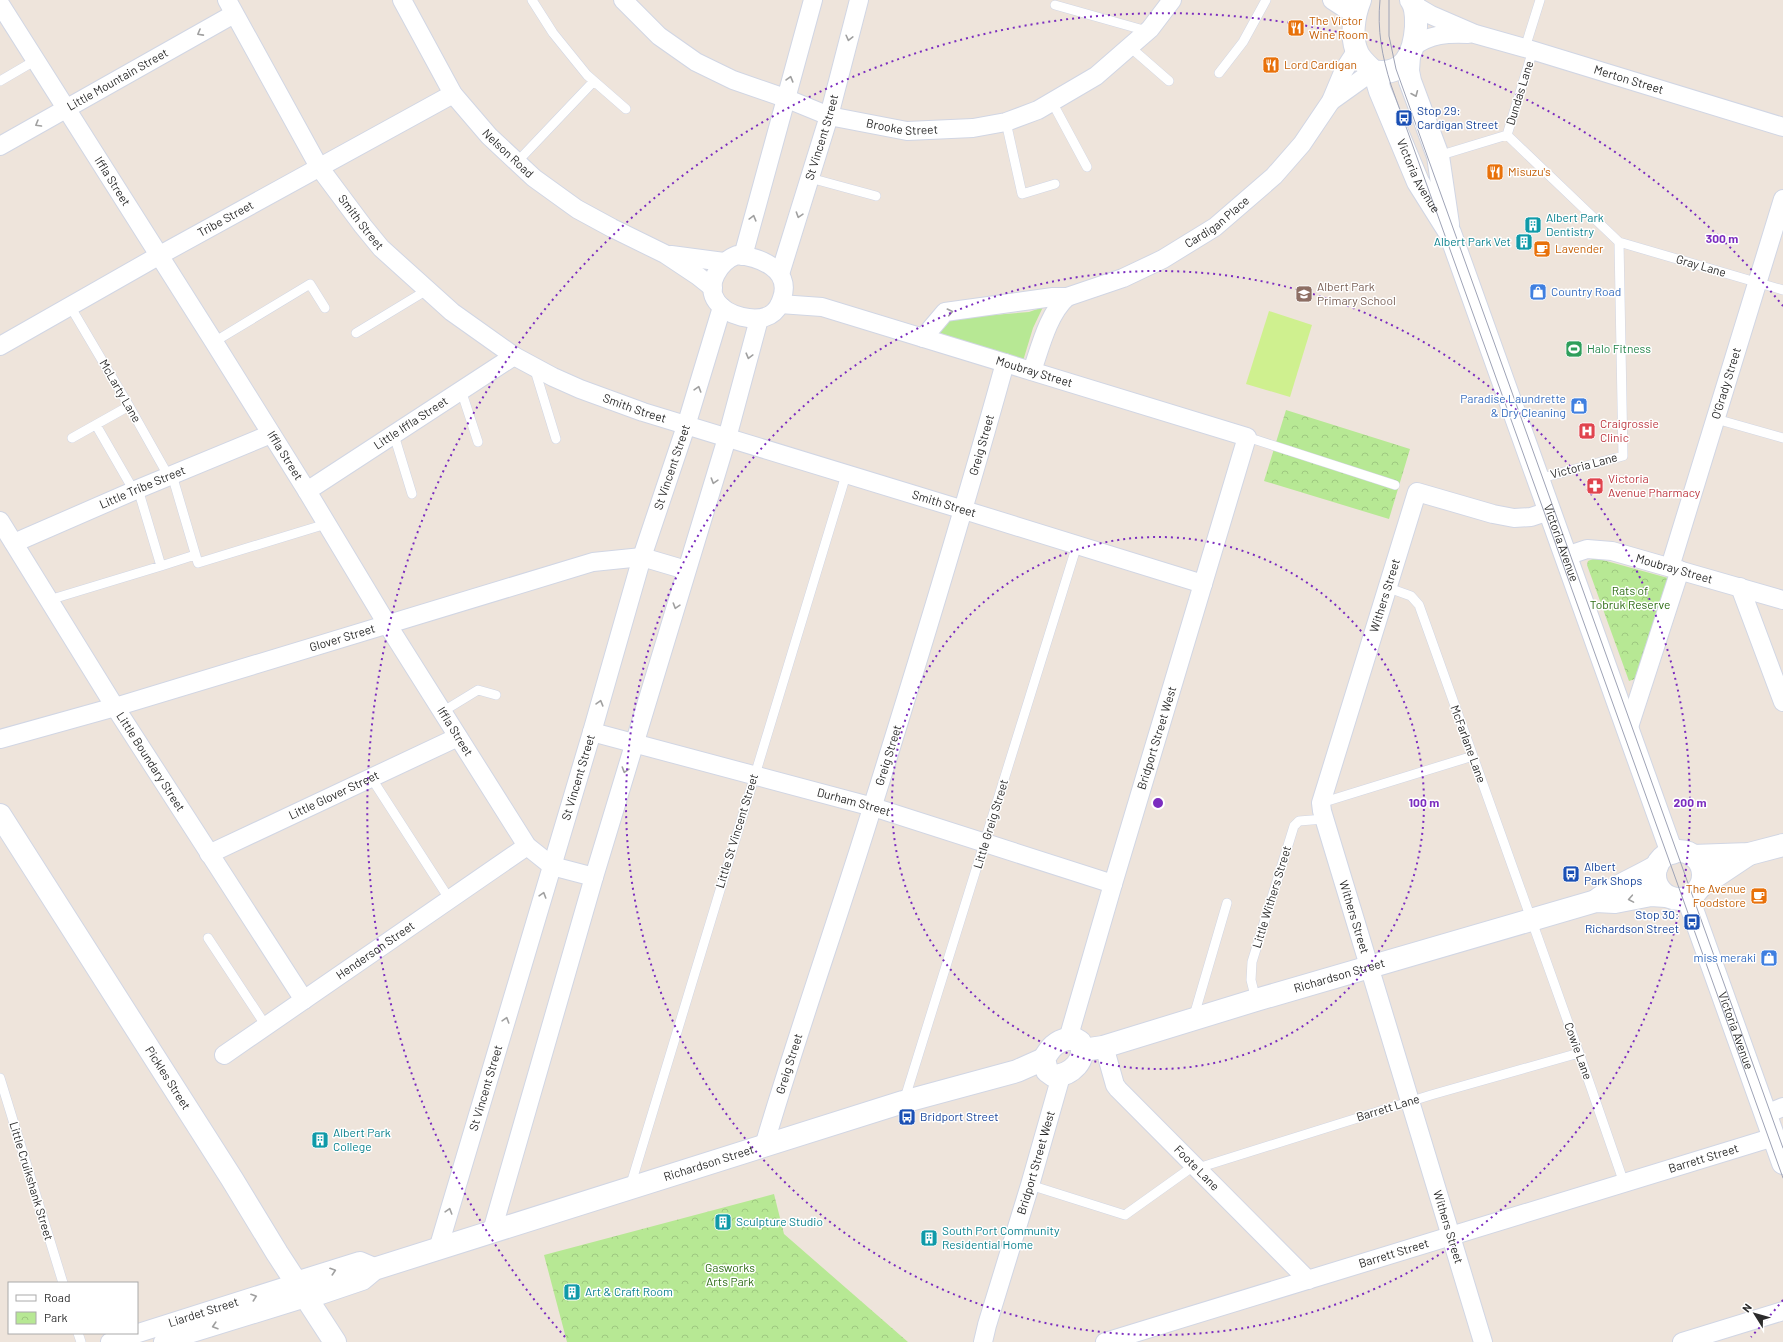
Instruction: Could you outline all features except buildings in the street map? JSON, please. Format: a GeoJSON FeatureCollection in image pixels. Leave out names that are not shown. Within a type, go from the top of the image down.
{"type":"FeatureCollection","features":[{"type":"Feature","properties":{"kind":"street","name":"Nelson Road"},"geometry":{"type":"LineString","coordinates":[[402,0],[453,94],[489,136],[534,178],[577,209],[665,254],[713,288]]}},
{"type":"Feature","properties":{"kind":"street","name":"Brooke Street"},"geometry":{"type":"LineString","coordinates":[[623,0],[659,36],[696,62],[733,80],[785,98],[830,116],[907,131],[973,128],[1006,122],[1038,110],[1096,76],[1147,31],[1172,0]]}},
{"type":"Feature","properties":{"kind":"street"},"geometry":{"type":"LineString","coordinates":[[743,256],[813,0]]}},
{"type":"Feature","properties":{"kind":"street","name":"St Vincent Street"},"geometry":{"type":"LineString","coordinates":[[782,279],[810,178],[830,116],[858,0]]}},
{"type":"Feature","properties":{"kind":"street"},"geometry":{"type":"LineString","coordinates":[[1332,0],[1358,8],[1355,37],[1357,50],[1360,57],[1373,71],[1387,71],[1399,68],[1404,65],[1411,52]]}},
{"type":"Feature","properties":{"kind":"street","name":"Merton Street"},"geometry":{"type":"LineString","coordinates":[[1413,2],[1431,15],[1474,34],[1529,49],[1783,127]]}},
{"type":"Feature","properties":{"kind":"street","name":"Victoria Avenue"},"geometry":{"type":"LineString","coordinates":[[1413,2],[1416,21],[1408,71],[1410,81],[1438,156],[1450,233],[1628,730],[1665,859]]}},
{"type":"Feature","properties":{"kind":"street","name":"Iffla Street"},"geometry":{"type":"LineString","coordinates":[[0,4],[160,255],[307,491],[387,624],[527,846],[552,866],[594,877]]}},
{"type":"Feature","properties":{"kind":"street","name":"Little Mountain Street"},"geometry":{"type":"LineString","coordinates":[[0,146],[230,7]]}},
{"type":"Feature","properties":{"kind":"street","name":"Smith Street"},"geometry":{"type":"LineString","coordinates":[[230,7],[320,167],[363,226],[381,248],[452,312],[514,356],[580,389],[643,412],[1203,584]]}},
{"type":"Feature","properties":{"kind":"street","name":"Merton Street"},"geometry":{"type":"LineString","coordinates":[[1411,52],[1426,39],[1439,35],[1474,34]]}},
{"type":"Feature","properties":{"kind":"street","name":"Cardigan Place"},"geometry":{"type":"LineString","coordinates":[[923,338],[940,316],[947,312],[1049,298],[1067,297],[1142,270],[1215,228],[1274,176],[1302,144],[1332,101],[1344,70],[1357,50]]}},
{"type":"Feature","properties":{"kind":"street","name":"Victoria Avenue"},"geometry":{"type":"LineString","coordinates":[[1373,71],[1418,182],[1450,233]]}},
{"type":"Feature","properties":{"kind":"street","name":"Cardigan Place"},"geometry":{"type":"LineString","coordinates":[[1332,101],[1373,71]]}},
{"type":"Feature","properties":{"kind":"street","name":"Tribe Street"},"geometry":{"type":"LineString","coordinates":[[0,346],[160,255],[453,94]]}},
{"type":"Feature","properties":{"kind":"street","name":"O'Grady Street"},"geometry":{"type":"LineString","coordinates":[[1628,730],[1716,420],[1783,199]]}},
{"type":"Feature","properties":{"kind":"street","name":"Nelson Road"},"geometry":{"type":"LineString","coordinates":[[665,254],[724,262]]}},
{"type":"Feature","properties":{"kind":"street"},"geometry":{"type":"LineString","coordinates":[[743,256],[761,260],[772,266],[782,279],[784,294],[780,304],[771,314],[759,319],[742,317],[722,307],[714,298],[713,288],[716,274],[724,262],[730,257],[743,256]]}},
{"type":"Feature","properties":{"kind":"street","name":"Moubray Street"},"geometry":{"type":"LineString","coordinates":[[782,279],[822,307]]}},
{"type":"Feature","properties":{"kind":"street","name":"Cardigan Place"},"geometry":{"type":"LineString","coordinates":[[1032,371],[1053,313],[1067,297]]}},
{"type":"Feature","properties":{"kind":"street","name":"Moubray Street"},"geometry":{"type":"LineString","coordinates":[[780,304],[822,307],[1247,437]]}},
{"type":"Feature","properties":{"kind":"street","name":"St Vincent Street"},"geometry":{"type":"LineString","coordinates":[[438,1249],[592,732],[642,557],[686,426],[722,307]]}},
{"type":"Feature","properties":{"kind":"street"},"geometry":{"type":"LineString","coordinates":[[492,1232],[633,743],[727,438],[759,319]]}},
{"type":"Feature","properties":{"kind":"street","name":"Little Iffla Street"},"geometry":{"type":"LineString","coordinates":[[307,491],[514,356]]}},
{"type":"Feature","properties":{"kind":"street","name":"Greig Street"},"geometry":{"type":"LineString","coordinates":[[764,1146],[795,1042],[873,807],[964,510],[1005,363]]}},
{"type":"Feature","properties":{"kind":"street","name":"Little Tribe Street"},"geometry":{"type":"LineString","coordinates":[[14,543],[271,434]]}},
{"type":"Feature","properties":{"kind":"street","name":"Bridport Street West"},"geometry":{"type":"LineString","coordinates":[[1076,1045],[1113,884],[1247,437]]}},
{"type":"Feature","properties":{"kind":"street","name":"Withers Street"},"geometry":{"type":"LineString","coordinates":[[1483,1342],[1322,811],[1386,587],[1417,492],[1493,514],[1514,518],[1531,517],[1549,511]]}},
{"type":"Feature","properties":{"kind":"street","name":"Little Boundary Street"},"geometry":{"type":"LineString","coordinates":[[0,521],[115,708],[304,1000]]}},
{"type":"Feature","properties":{"kind":"street","name":"Moubray Street"},"geometry":{"type":"LineString","coordinates":[[1566,556],[1587,549],[1598,549],[1675,568],[1783,600]]}},
{"type":"Feature","properties":{"kind":"street","name":"Glover Street"},"geometry":{"type":"LineString","coordinates":[[0,739],[115,708],[593,562],[642,557],[686,570]]}},
{"type":"Feature","properties":{"kind":"street"},"geometry":{"type":"LineString","coordinates":[[1740,588],[1783,702]]}},
{"type":"Feature","properties":{"kind":"street","name":"Durham Street"},"geometry":{"type":"LineString","coordinates":[[592,732],[873,807],[1113,884]]}},
{"type":"Feature","properties":{"kind":"street","name":"Little Glover Street"},"geometry":{"type":"LineString","coordinates":[[210,854],[372,779],[458,737]]}},
{"type":"Feature","properties":{"kind":"street","name":"Pickles Street"},"geometry":{"type":"LineString","coordinates":[[0,815],[232,1179],[301,1291],[335,1342]]}},
{"type":"Feature","properties":{"kind":"street"},"geometry":{"type":"LineString","coordinates":[[1749,854],[1695,892],[1674,899],[1666,896],[1660,890],[1656,882],[1655,874],[1665,859],[1683,852],[1693,856],[1749,854],[1783,845]]}},
{"type":"Feature","properties":{"kind":"street","name":"Henderson Street"},"geometry":{"type":"LineString","coordinates":[[224,1055],[527,846]]}},
{"type":"Feature","properties":{"kind":"street"},"geometry":{"type":"LineString","coordinates":[[1693,856],[1702,867],[1703,877],[1695,892]]}},
{"type":"Feature","properties":{"kind":"street","name":"Richardson Street"},"geometry":{"type":"LineString","coordinates":[[1596,901],[1611,890],[1665,859]]}},
{"type":"Feature","properties":{"kind":"street","name":"Victoria Avenue"},"geometry":{"type":"LineString","coordinates":[[1695,892],[1774,1110],[1774,1137],[1783,1163]]}},
{"type":"Feature","properties":{"kind":"street","name":"Richardson Street"},"geometry":{"type":"LineString","coordinates":[[1076,1045],[1104,1046],[1596,901],[1615,902],[1651,895],[1666,896]]}},
{"type":"Feature","properties":{"kind":"street"},"geometry":{"type":"LineString","coordinates":[[1057,1043],[1076,1045],[1079,1062],[1073,1070],[1061,1076],[1054,1076],[1048,1071],[1044,1059],[1052,1047],[1057,1043]]}},
{"type":"Feature","properties":{"kind":"street","name":"Foote Lane"},"geometry":{"type":"LineString","coordinates":[[1104,1046],[1117,1088],[1308,1280]]}},
{"type":"Feature","properties":{"kind":"street","name":"Richardson Street"},"geometry":{"type":"LineString","coordinates":[[301,1291],[362,1279],[374,1269],[903,1102],[1017,1071],[1044,1059]]}},
{"type":"Feature","properties":{"kind":"street","name":"Bridport Street West"},"geometry":{"type":"LineString","coordinates":[[983,1342],[1061,1076]]}},
{"type":"Feature","properties":{"kind":"street","name":"Barrett Street"},"geometry":{"type":"LineString","coordinates":[[1105,1342],[1774,1137]]}},
{"type":"Feature","properties":{"kind":"street","name":"Liardet Street"},"geometry":{"type":"LineString","coordinates":[[110,1342],[301,1291]]}},
{"type":"Feature","properties":{"kind":"street","name":"Liardet Street"},"geometry":{"type":"LineString","coordinates":[[163,1342],[301,1291]]}},
{"type":"Feature","properties":{"kind":"street"},"geometry":{"type":"LineString","coordinates":[[1682,1342],[1783,1311]]}},
{"type":"Feature","properties":{"kind":"lane"},"geometry":{"type":"LineString","coordinates":[[532,0],[557,38],[587,75],[626,109]]}},
{"type":"Feature","properties":{"kind":"lane"},"geometry":{"type":"LineString","coordinates":[[1219,74],[1243,42],[1266,0]]}},
{"type":"Feature","properties":{"kind":"lane","name":"Dundas Lane"},"geometry":{"type":"LineString","coordinates":[[1507,135],[1540,0]]}},
{"type":"Feature","properties":{"kind":"lane"},"geometry":{"type":"LineString","coordinates":[[1055,5],[1147,31]]}},
{"type":"Feature","properties":{"kind":"lane"},"geometry":{"type":"LineString","coordinates":[[1130,47],[1169,81]]}},
{"type":"Feature","properties":{"kind":"lane"},"geometry":{"type":"LineString","coordinates":[[0,81],[36,60]]}},
{"type":"Feature","properties":{"kind":"lane"},"geometry":{"type":"LineString","coordinates":[[517,162],[594,81]]}},
{"type":"Feature","properties":{"kind":"lane"},"geometry":{"type":"LineString","coordinates":[[1052,102],[1087,167]]}},
{"type":"Feature","properties":{"kind":"lane"},"geometry":{"type":"LineString","coordinates":[[1006,122],[1022,194],[1055,184]]}},
{"type":"Feature","properties":{"kind":"lane"},"geometry":{"type":"LineString","coordinates":[[1438,156],[1507,135],[1619,242]]}},
{"type":"Feature","properties":{"kind":"lane"},"geometry":{"type":"LineString","coordinates":[[810,178],[876,196]]}},
{"type":"Feature","properties":{"kind":"lane","name":"Gray Lane"},"geometry":{"type":"LineString","coordinates":[[1619,242],[1783,290]]}},
{"type":"Feature","properties":{"kind":"lane","name":"Victoria Lane"},"geometry":{"type":"LineString","coordinates":[[1538,479],[1623,456],[1619,242]]}},
{"type":"Feature","properties":{"kind":"lane"},"geometry":{"type":"LineString","coordinates":[[214,342],[310,284],[325,308]]}},
{"type":"Feature","properties":{"kind":"lane"},"geometry":{"type":"LineString","coordinates":[[356,333],[428,290]]}},
{"type":"Feature","properties":{"kind":"lane","name":"McLarty Lane"},"geometry":{"type":"LineString","coordinates":[[70,306],[170,476],[195,555]]}},
{"type":"Feature","properties":{"kind":"lane"},"geometry":{"type":"LineString","coordinates":[[534,367],[556,439]]}},
{"type":"Feature","properties":{"kind":"lane"},"geometry":{"type":"LineString","coordinates":[[461,390],[478,442]]}},
{"type":"Feature","properties":{"kind":"lane"},"geometry":{"type":"LineString","coordinates":[[72,438],[129,406]]}},
{"type":"Feature","properties":{"kind":"lane"},"geometry":{"type":"LineString","coordinates":[[1716,420],[1783,438]]}},
{"type":"Feature","properties":{"kind":"lane"},"geometry":{"type":"LineString","coordinates":[[96,425],[136,490],[161,566]]}},
{"type":"Feature","properties":{"kind":"lane"},"geometry":{"type":"LineString","coordinates":[[394,435],[412,494]]}},
{"type":"Feature","properties":{"kind":"lane"},"geometry":{"type":"LineString","coordinates":[[1247,437],[1396,485]]}},
{"type":"Feature","properties":{"kind":"lane","name":"Little St Vincent Street"},"geometry":{"type":"LineString","coordinates":[[630,1188],[754,774],[846,475]]}},
{"type":"Feature","properties":{"kind":"lane"},"geometry":{"type":"LineString","coordinates":[[49,600],[195,555],[198,563],[326,524]]}},
{"type":"Feature","properties":{"kind":"lane","name":"Little Greig Street"},"geometry":{"type":"LineString","coordinates":[[903,1102],[986,842],[1077,545]]}},
{"type":"Feature","properties":{"kind":"lane","name":"McFarlane Lane"},"geometry":{"type":"LineString","coordinates":[[1386,587],[1411,596],[1418,603],[1531,920]]}},
{"type":"Feature","properties":{"kind":"lane"},"geometry":{"type":"LineString","coordinates":[[442,712],[478,690],[496,695]]}},
{"type":"Feature","properties":{"kind":"lane","name":"Little Withers Street"},"geometry":{"type":"LineString","coordinates":[[1256,1000],[1251,980],[1252,962],[1294,826],[1322,811],[1473,756]]}},
{"type":"Feature","properties":{"kind":"lane"},"geometry":{"type":"LineString","coordinates":[[372,779],[450,900]]}},
{"type":"Feature","properties":{"kind":"lane"},"geometry":{"type":"LineString","coordinates":[[1192,1020],[1227,903]]}},
{"type":"Feature","properties":{"kind":"lane","name":"Cowie Lane"},"geometry":{"type":"LineString","coordinates":[[1531,920],[1624,1183]]}},
{"type":"Feature","properties":{"kind":"lane"},"geometry":{"type":"LineString","coordinates":[[208,938],[266,1026]]}},
{"type":"Feature","properties":{"kind":"lane","name":"Barrett Lane"},"geometry":{"type":"LineString","coordinates":[[1030,1185],[1125,1214],[1196,1166],[1579,1053]]}},
{"type":"Feature","properties":{"kind":"lane","name":"Little Cruikshank Street"},"geometry":{"type":"LineString","coordinates":[[0,1078],[63,1282]]}},
{"type":"Feature","properties":{"kind":"green space"},"geometry":{"type":"Polygon","coordinates":[[[1043,307],[1033,328],[1023,361],[937,332],[945,319],[1029,312],[1043,307]]]}},
{"type":"Feature","properties":{"kind":"green space"},"geometry":{"type":"Polygon","coordinates":[[[1269,311],[1312,325],[1290,397],[1246,384],[1269,311]]]}},
{"type":"Feature","properties":{"kind":"green space"},"geometry":{"type":"Polygon","coordinates":[[[1286,410],[1410,449],[1389,519],[1264,481],[1286,410]]]}},
{"type":"Feature","properties":{"kind":"green space","name":"Rats of Tobruk Reserve"},"geometry":{"type":"Polygon","coordinates":[[[1599,559],[1668,578],[1640,669],[1635,679],[1629,681],[1587,565],[1588,561],[1599,559]]]}},
{"type":"Feature","properties":{"kind":"green space","name":"Gasworks Arts Park"},"geometry":{"type":"Polygon","coordinates":[[[774,1194],[784,1234],[908,1342],[567,1342],[544,1255],[774,1194]]]}},
{"type":"Feature","properties":{"kind":"tram line"},"geometry":{"type":"LineString","coordinates":[[1380,0],[1379,22],[1381,43],[1391,85],[1783,1178]]}},
{"type":"Feature","properties":{"kind":"tram line"},"geometry":{"type":"LineString","coordinates":[[1389,0],[1389,36],[1396,69],[1783,1148]]}},
{"type":"Feature","properties":{"kind":"place","name":"The Victor Wine Room"},"geometry":{"type":"Point","coordinates":[1296,28]}},
{"type":"Feature","properties":{"kind":"place","name":"Lord Cardigan"},"geometry":{"type":"Point","coordinates":[1271,65]}},
{"type":"Feature","properties":{"kind":"place","name":"Stop 29: Cardigan Street"},"geometry":{"type":"Point","coordinates":[1404,118]}},
{"type":"Feature","properties":{"kind":"place","name":"Misuzu's"},"geometry":{"type":"Point","coordinates":[1495,172]}},
{"type":"Feature","properties":{"kind":"place","name":"Albert Park Dentistry"},"geometry":{"type":"Point","coordinates":[1533,225]}},
{"type":"Feature","properties":{"kind":"place","name":"Albert Park Vet"},"geometry":{"type":"Point","coordinates":[1524,242]}},
{"type":"Feature","properties":{"kind":"place","name":"Lavender"},"geometry":{"type":"Point","coordinates":[1542,249]}},
{"type":"Feature","properties":{"kind":"place","name":"Country Road"},"geometry":{"type":"Point","coordinates":[1538,292]}},
{"type":"Feature","properties":{"kind":"place","name":"Albert Park Primary School"},"geometry":{"type":"Point","coordinates":[1304,294]}},
{"type":"Feature","properties":{"kind":"place","name":"Halo Fitness"},"geometry":{"type":"Point","coordinates":[1574,349]}},
{"type":"Feature","properties":{"kind":"place","name":"Paradise Laundrette & Dry Cleaning"},"geometry":{"type":"Point","coordinates":[1579,406]}},
{"type":"Feature","properties":{"kind":"place","name":"Craigrossie Clinic"},"geometry":{"type":"Point","coordinates":[1587,431]}},
{"type":"Feature","properties":{"kind":"place","name":"Victoria Avenue Pharmacy"},"geometry":{"type":"Point","coordinates":[1595,486]}},
{"type":"Feature","properties":{"kind":"place","name":"Albert Park Shops"},"geometry":{"type":"Point","coordinates":[1571,874]}},
{"type":"Feature","properties":{"kind":"place","name":"The Avenue Foodstore"},"geometry":{"type":"Point","coordinates":[1759,896]}},
{"type":"Feature","properties":{"kind":"place","name":"Stop 30: Richardson Street"},"geometry":{"type":"Point","coordinates":[1692,922]}},
{"type":"Feature","properties":{"kind":"place","name":"miss meraki"},"geometry":{"type":"Point","coordinates":[1769,958]}},
{"type":"Feature","properties":{"kind":"place","name":"Bridport Street"},"geometry":{"type":"Point","coordinates":[907,1117]}},
{"type":"Feature","properties":{"kind":"place","name":"Albert Park College"},"geometry":{"type":"Point","coordinates":[320,1140]}},
{"type":"Feature","properties":{"kind":"place","name":"Sculpture Studio"},"geometry":{"type":"Point","coordinates":[723,1222]}},
{"type":"Feature","properties":{"kind":"place","name":"South Port Community Residential Home"},"geometry":{"type":"Point","coordinates":[929,1238]}},
{"type":"Feature","properties":{"kind":"place","name":"Art & Craft Room"},"geometry":{"type":"Point","coordinates":[572,1292]}}]}
